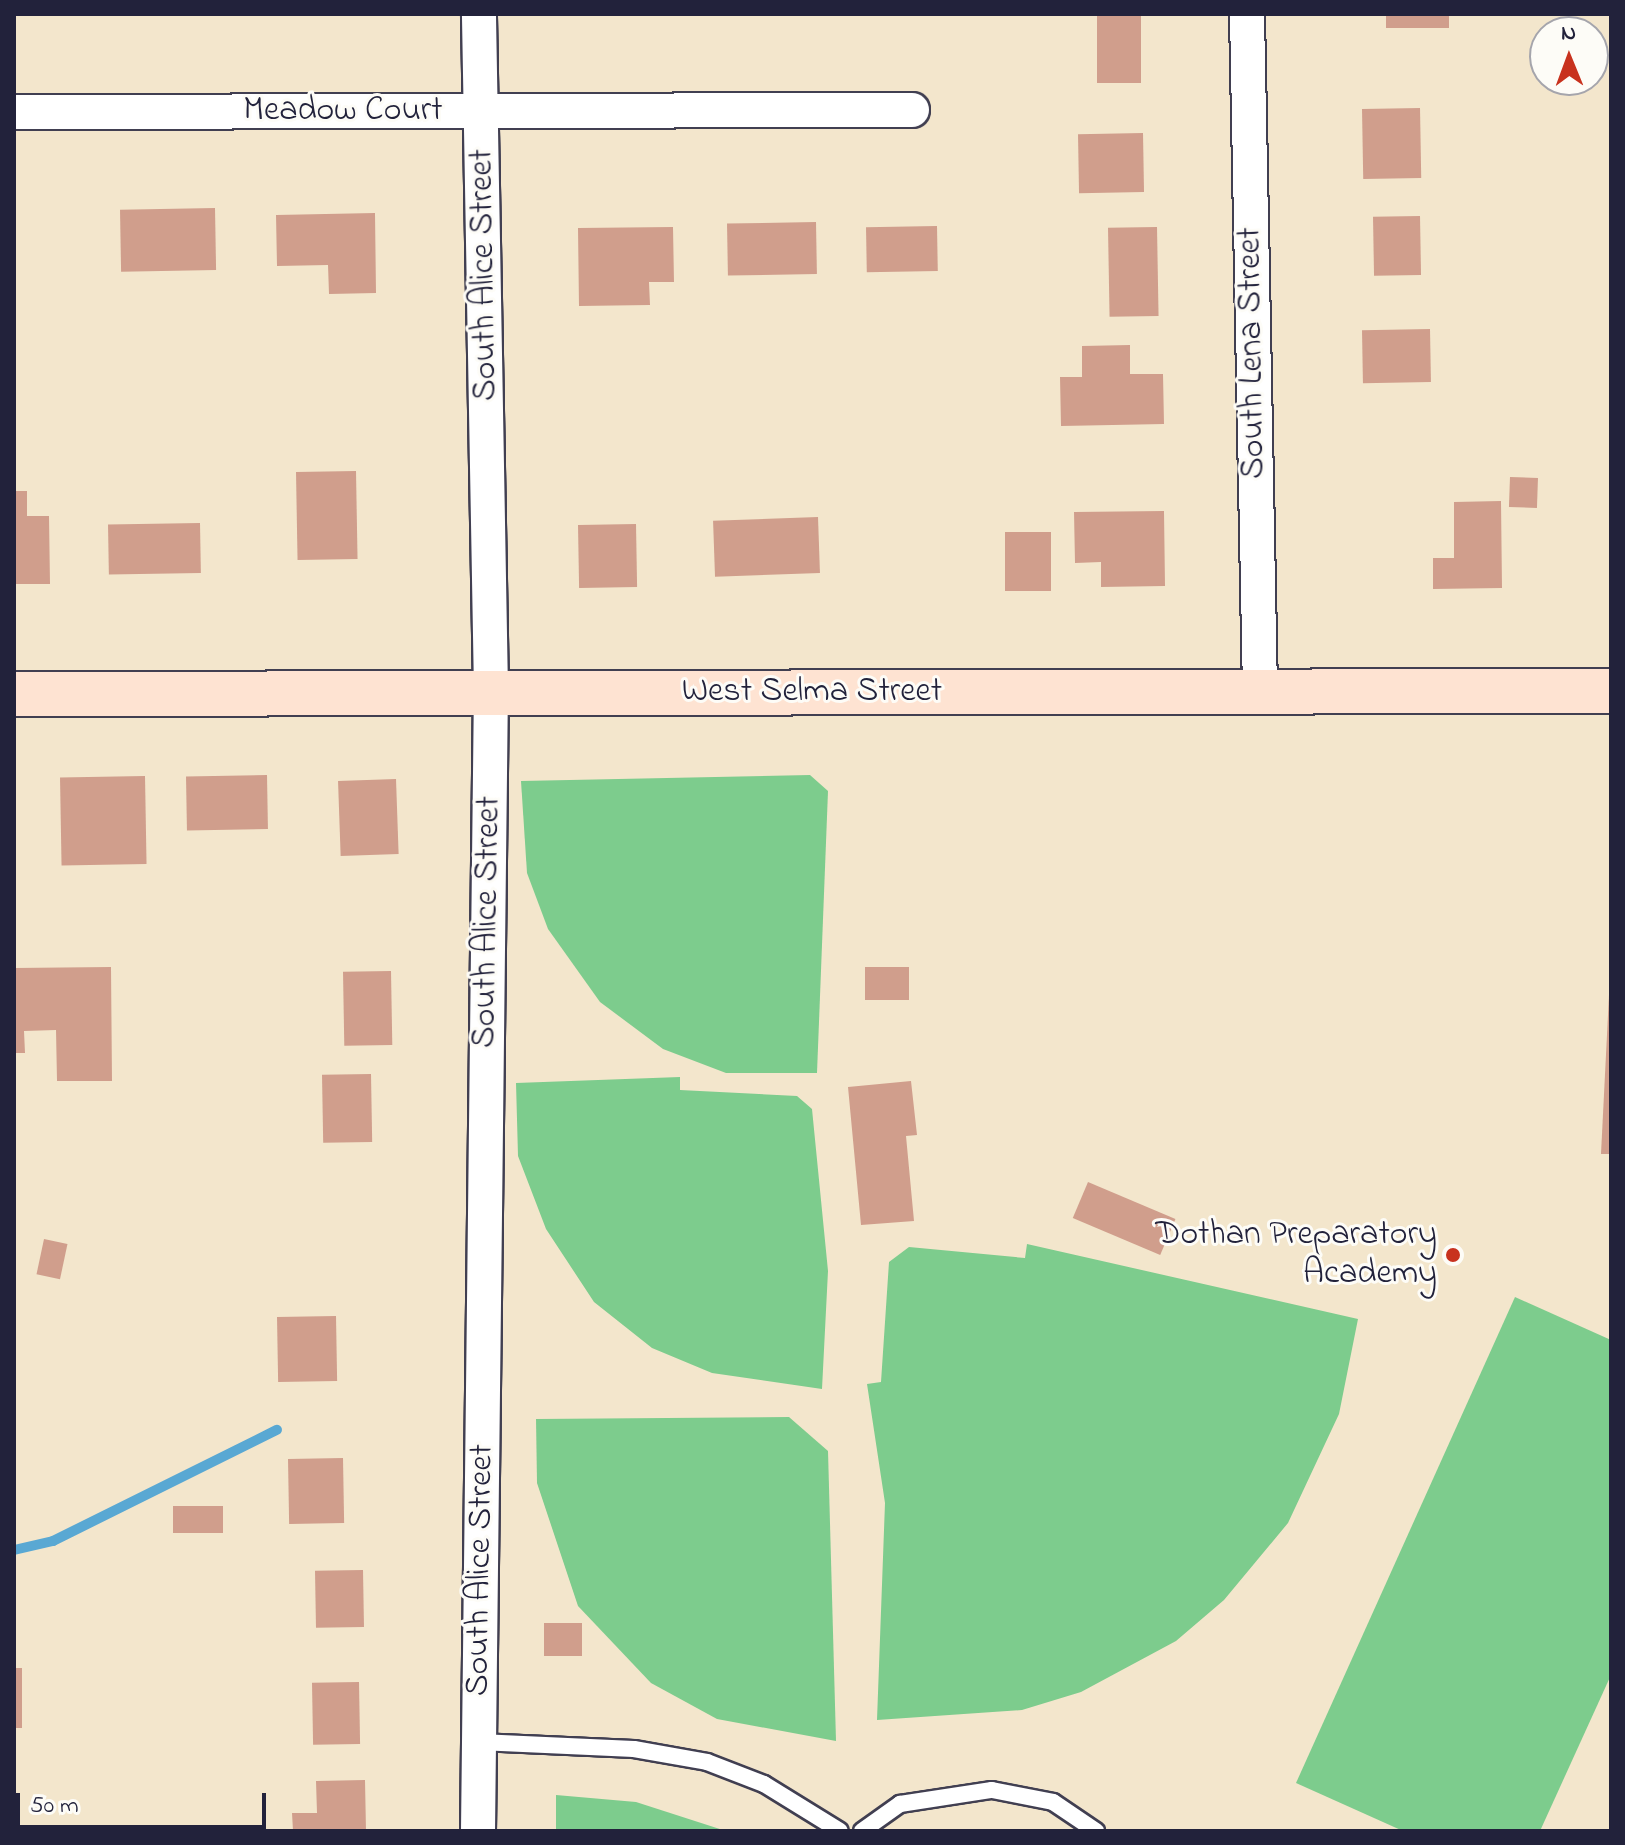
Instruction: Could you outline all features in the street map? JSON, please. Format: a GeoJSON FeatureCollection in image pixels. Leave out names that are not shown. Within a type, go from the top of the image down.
{"type":"FeatureCollection","features":[{"type":"Feature","properties":{"kind":"street","name":"South Alice Street"},"geometry":{"type":"LineString","coordinates":[[478,1831],[491,691],[479,14]]}},
{"type":"Feature","properties":{"kind":"street","name":"South Lena Street"},"geometry":{"type":"LineString","coordinates":[[1247,14],[1260,692]]}},
{"type":"Feature","properties":{"kind":"street","name":"Meadow Court"},"geometry":{"type":"LineString","coordinates":[[14,112],[912,110]]}},
{"type":"Feature","properties":{"kind":"street","name":"West Selma Street"},"geometry":{"type":"LineString","coordinates":[[14,694],[1611,691]]}},
{"type":"Feature","properties":{"kind":"lane"},"geometry":{"type":"LineString","coordinates":[[479,1742],[634,1749],[707,1762],[764,1784],[840,1831]]}},
{"type":"Feature","properties":{"kind":"lane"},"geometry":{"type":"LineString","coordinates":[[862,1831],[900,1804],[992,1790],[1053,1802],[1096,1831]]}},
{"type":"Feature","properties":{"kind":"green space"},"geometry":{"type":"Polygon","coordinates":[[[810,775],[828,791],[817,1073],[726,1073],[663,1049],[600,1002],[548,929],[527,873],[521,781],[810,775]]]}},
{"type":"Feature","properties":{"kind":"green space"},"geometry":{"type":"Polygon","coordinates":[[[680,1077],[680,1090],[797,1096],[812,1109],[828,1271],[822,1389],[712,1373],[652,1348],[594,1302],[546,1229],[518,1156],[516,1083],[680,1077]]]}},
{"type":"Feature","properties":{"kind":"green space"},"geometry":{"type":"Polygon","coordinates":[[[1027,1244],[1358,1319],[1339,1414],[1288,1523],[1224,1600],[1176,1641],[1081,1692],[1022,1710],[877,1720],[885,1503],[867,1384],[881,1382],[889,1262],[909,1247],[1025,1258],[1027,1244]]]}},
{"type":"Feature","properties":{"kind":"green space"},"geometry":{"type":"Polygon","coordinates":[[[1515,1297],[1611,1340],[1611,1675],[1540,1831],[1403,1831],[1296,1783],[1515,1297]]]}},
{"type":"Feature","properties":{"kind":"green space"},"geometry":{"type":"Polygon","coordinates":[[[789,1417],[828,1451],[836,1741],[717,1719],[651,1683],[578,1606],[537,1483],[536,1419],[789,1417]]]}},
{"type":"Feature","properties":{"kind":"green space"},"geometry":{"type":"Polygon","coordinates":[[[556,1795],[636,1802],[726,1831],[556,1831],[556,1795]]]}},
{"type":"Feature","properties":{"kind":"building"},"geometry":{"type":"Polygon","coordinates":[[[1097,14],[1141,14],[1141,83],[1097,83],[1097,14]]]}},
{"type":"Feature","properties":{"kind":"building"},"geometry":{"type":"Polygon","coordinates":[[[1386,14],[1449,14],[1449,28],[1386,28],[1386,14]]]}},
{"type":"Feature","properties":{"kind":"building"},"geometry":{"type":"Polygon","coordinates":[[[1420,108],[1421,178],[1363,179],[1362,109],[1420,108]]]}},
{"type":"Feature","properties":{"kind":"building"},"geometry":{"type":"Polygon","coordinates":[[[1143,133],[1144,192],[1079,193],[1078,134],[1143,133]]]}},
{"type":"Feature","properties":{"kind":"building"},"geometry":{"type":"Polygon","coordinates":[[[215,208],[216,270],[121,272],[120,210],[215,208]]]}},
{"type":"Feature","properties":{"kind":"building"},"geometry":{"type":"Polygon","coordinates":[[[375,213],[376,293],[329,294],[328,265],[277,266],[276,215],[375,213]]]}},
{"type":"Feature","properties":{"kind":"building"},"geometry":{"type":"Polygon","coordinates":[[[1420,216],[1421,275],[1374,276],[1373,217],[1420,216]]]}},
{"type":"Feature","properties":{"kind":"building"},"geometry":{"type":"Polygon","coordinates":[[[816,222],[817,274],[728,276],[727,224],[816,222]]]}},
{"type":"Feature","properties":{"kind":"building"},"geometry":{"type":"Polygon","coordinates":[[[937,226],[938,271],[867,272],[866,227],[937,226]]]}},
{"type":"Feature","properties":{"kind":"building"},"geometry":{"type":"Polygon","coordinates":[[[673,227],[674,282],[649,282],[650,305],[579,306],[578,228],[673,227]]]}},
{"type":"Feature","properties":{"kind":"building"},"geometry":{"type":"Polygon","coordinates":[[[1157,227],[1159,316],[1110,317],[1108,228],[1157,227]]]}},
{"type":"Feature","properties":{"kind":"building"},"geometry":{"type":"Polygon","coordinates":[[[1430,329],[1431,382],[1363,383],[1362,330],[1430,329]]]}},
{"type":"Feature","properties":{"kind":"building"},"geometry":{"type":"Polygon","coordinates":[[[1130,345],[1130,374],[1163,374],[1164,424],[1061,426],[1060,377],[1082,377],[1082,346],[1130,345]]]}},
{"type":"Feature","properties":{"kind":"building"},"geometry":{"type":"Polygon","coordinates":[[[356,471],[358,559],[298,560],[296,472],[356,471]]]}},
{"type":"Feature","properties":{"kind":"building"},"geometry":{"type":"Polygon","coordinates":[[[1510,477],[1538,478],[1537,508],[1509,507],[1510,477]]]}},
{"type":"Feature","properties":{"kind":"building"},"geometry":{"type":"Polygon","coordinates":[[[14,491],[27,491],[27,516],[49,516],[50,584],[14,584],[14,491]]]}},
{"type":"Feature","properties":{"kind":"building"},"geometry":{"type":"Polygon","coordinates":[[[1501,501],[1502,588],[1433,589],[1433,558],[1454,558],[1454,502],[1501,501]]]}},
{"type":"Feature","properties":{"kind":"building"},"geometry":{"type":"Polygon","coordinates":[[[1164,511],[1165,586],[1101,587],[1101,562],[1075,563],[1074,512],[1164,511]]]}},
{"type":"Feature","properties":{"kind":"building"},"geometry":{"type":"Polygon","coordinates":[[[818,517],[820,573],[715,577],[713,521],[818,517]]]}},
{"type":"Feature","properties":{"kind":"building"},"geometry":{"type":"Polygon","coordinates":[[[200,523],[201,573],[109,575],[108,525],[200,523]]]}},
{"type":"Feature","properties":{"kind":"building"},"geometry":{"type":"Polygon","coordinates":[[[636,524],[637,587],[579,588],[578,525],[636,524]]]}},
{"type":"Feature","properties":{"kind":"building"},"geometry":{"type":"Polygon","coordinates":[[[1005,532],[1051,532],[1051,591],[1005,591],[1005,532]]]}},
{"type":"Feature","properties":{"kind":"building"},"geometry":{"type":"Polygon","coordinates":[[[267,775],[268,829],[187,830],[186,776],[267,775]]]}},
{"type":"Feature","properties":{"kind":"building"},"geometry":{"type":"Polygon","coordinates":[[[145,776],[147,864],[62,865],[60,777],[145,776]]]}},
{"type":"Feature","properties":{"kind":"building"},"geometry":{"type":"Polygon","coordinates":[[[396,779],[399,854],[341,856],[338,781],[396,779]]]}},
{"type":"Feature","properties":{"kind":"building"},"geometry":{"type":"Polygon","coordinates":[[[111,967],[112,1081],[57,1081],[56,1030],[24,1031],[25,1053],[14,1053],[14,968],[111,967]]]}},
{"type":"Feature","properties":{"kind":"building"},"geometry":{"type":"Polygon","coordinates":[[[865,967],[909,967],[909,1000],[865,1000],[865,967]]]}},
{"type":"Feature","properties":{"kind":"building"},"geometry":{"type":"Polygon","coordinates":[[[391,971],[392,1045],[344,1046],[343,972],[391,971]]]}},
{"type":"Feature","properties":{"kind":"building"},"geometry":{"type":"Polygon","coordinates":[[[1609,995],[1611,1154],[1601,1154],[1609,995]]]}},
{"type":"Feature","properties":{"kind":"building"},"geometry":{"type":"Polygon","coordinates":[[[371,1074],[372,1142],[323,1143],[322,1075],[371,1074]]]}},
{"type":"Feature","properties":{"kind":"building"},"geometry":{"type":"Polygon","coordinates":[[[911,1081],[917,1135],[906,1136],[914,1221],[861,1225],[848,1087],[911,1081]]]}},
{"type":"Feature","properties":{"kind":"building"},"geometry":{"type":"Polygon","coordinates":[[[1088,1182],[1175,1219],[1160,1255],[1073,1218],[1088,1182]]]}},
{"type":"Feature","properties":{"kind":"building"},"geometry":{"type":"Polygon","coordinates":[[[44,1239],[67,1244],[60,1279],[37,1274],[44,1239]]]}},
{"type":"Feature","properties":{"kind":"building"},"geometry":{"type":"Polygon","coordinates":[[[336,1316],[337,1381],[278,1382],[277,1317],[336,1316]]]}},
{"type":"Feature","properties":{"kind":"building"},"geometry":{"type":"Polygon","coordinates":[[[343,1458],[344,1523],[289,1524],[288,1459],[343,1458]]]}},
{"type":"Feature","properties":{"kind":"building"},"geometry":{"type":"Polygon","coordinates":[[[173,1506],[223,1506],[223,1533],[173,1533],[173,1506]]]}},
{"type":"Feature","properties":{"kind":"building"},"geometry":{"type":"Polygon","coordinates":[[[363,1570],[364,1627],[316,1628],[315,1571],[363,1570]]]}},
{"type":"Feature","properties":{"kind":"building"},"geometry":{"type":"Polygon","coordinates":[[[544,1623],[582,1623],[582,1656],[544,1656],[544,1623]]]}},
{"type":"Feature","properties":{"kind":"building"},"geometry":{"type":"Polygon","coordinates":[[[14,1668],[22,1668],[22,1728],[14,1728],[14,1668]]]}},
{"type":"Feature","properties":{"kind":"building"},"geometry":{"type":"Polygon","coordinates":[[[359,1682],[360,1744],[313,1745],[312,1683],[359,1682]]]}},
{"type":"Feature","properties":{"kind":"building"},"geometry":{"type":"Polygon","coordinates":[[[365,1780],[366,1831],[293,1831],[292,1813],[317,1813],[316,1781],[365,1780]]]}},
{"type":"Feature","properties":{"kind":"waterway"},"geometry":{"type":"LineString","coordinates":[[14,1550],[53,1541],[277,1430]]}},
{"type":"Feature","properties":{"kind":"place","name":"Dothan Preparatory Academy"},"geometry":{"type":"Point","coordinates":[1453,1255]}}]}
